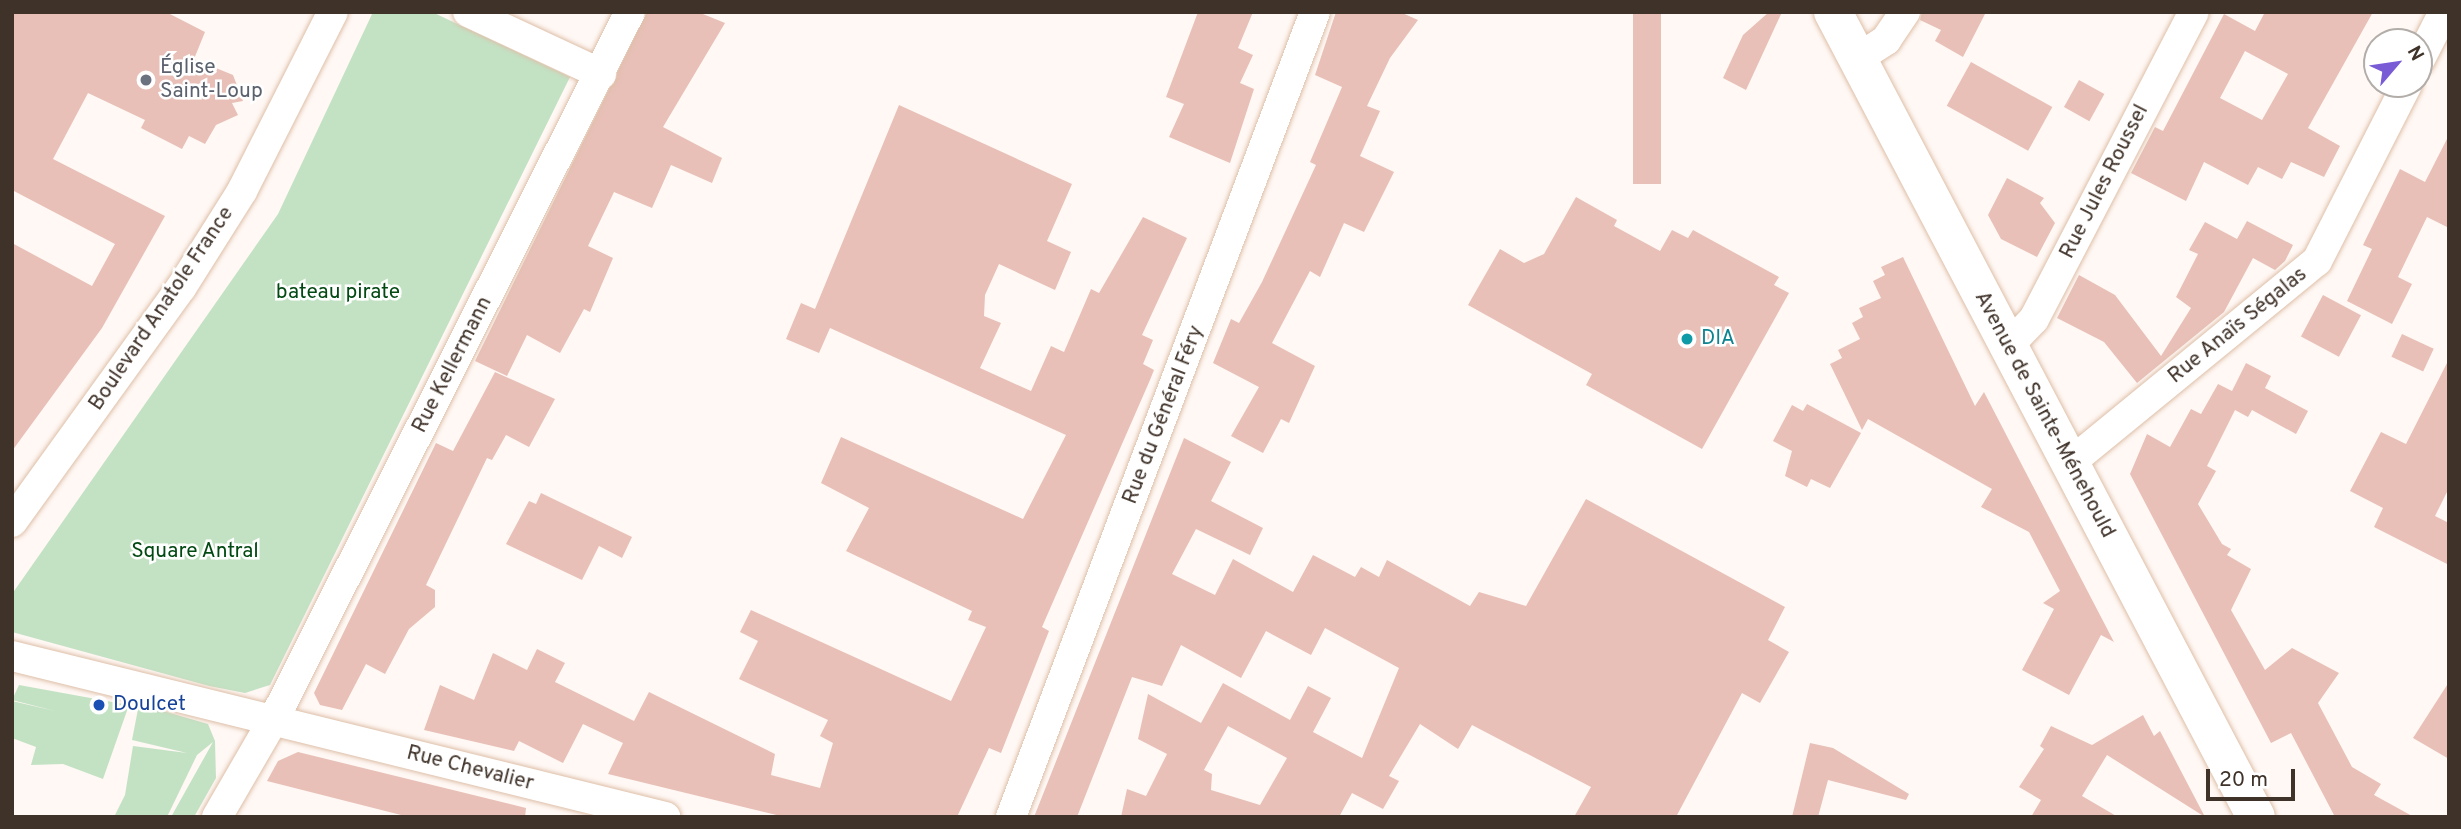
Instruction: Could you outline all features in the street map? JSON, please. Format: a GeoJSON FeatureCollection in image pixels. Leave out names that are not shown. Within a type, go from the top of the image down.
{"type":"FeatureCollection","features":[{"type":"Feature","properties":{"kind":"main road","name":"Avenue de Sainte-Ménehould"},"geometry":{"type":"LineString","coordinates":[[1833,12],[2256,817]]}},
{"type":"Feature","properties":{"kind":"street","name":"Boulevard Anatole France"},"geometry":{"type":"LineString","coordinates":[[12,522],[181,289],[235,202],[333,12]]}},
{"type":"Feature","properties":{"kind":"street"},"geometry":{"type":"LineString","coordinates":[[468,12],[601,74]]}},
{"type":"Feature","properties":{"kind":"street","name":"Rue Kellermann"},"geometry":{"type":"LineString","coordinates":[[217,817],[275,717],[630,12]]}},
{"type":"Feature","properties":{"kind":"street","name":"Rue du Général Féry"},"geometry":{"type":"LineString","coordinates":[[1011,817],[1315,12]]}},
{"type":"Feature","properties":{"kind":"street"},"geometry":{"type":"LineString","coordinates":[[1857,59],[1886,40],[1905,12]]}},
{"type":"Feature","properties":{"kind":"street","name":"Rue Jules Roussel"},"geometry":{"type":"LineString","coordinates":[[2008,346],[2034,319],[2194,12]]}},
{"type":"Feature","properties":{"kind":"street"},"geometry":{"type":"LineString","coordinates":[[2433,34],[2444,12]]}},
{"type":"Feature","properties":{"kind":"street","name":"Rue Anaïs Ségalas"},"geometry":{"type":"LineString","coordinates":[[2070,463],[2317,261],[2400,98]]}},
{"type":"Feature","properties":{"kind":"street","name":"Rue Chevalier"},"geometry":{"type":"LineString","coordinates":[[12,656],[275,717],[665,817]]}},
{"type":"Feature","properties":{"kind":"green space","name":"Square Antral"},"geometry":{"type":"Polygon","coordinates":[[[373,12],[432,12],[570,77],[270,685],[245,693],[209,686],[12,632],[12,594],[278,214],[373,12]]]}},
{"type":"Feature","properties":{"kind":"green space"},"geometry":{"type":"Polygon","coordinates":[[[19,685],[129,705],[103,779],[63,764],[31,765],[36,747],[12,738],[12,701],[55,711],[12,700],[19,685]]]}},
{"type":"Feature","properties":{"kind":"green space"},"geometry":{"type":"Polygon","coordinates":[[[139,704],[208,724],[215,741],[216,778],[194,817],[171,817],[213,742],[197,755],[167,817],[114,817],[125,795],[133,746],[187,753],[132,740],[139,704]]]}},
{"type":"Feature","properties":{"kind":"building"},"geometry":{"type":"Polygon","coordinates":[[[12,12],[166,12],[205,32],[194,59],[233,75],[243,101],[232,103],[238,115],[216,125],[205,144],[189,136],[182,149],[141,128],[145,120],[88,93],[53,159],[165,216],[102,328],[12,451],[12,243],[92,286],[115,244],[12,190],[12,12]]]}},
{"type":"Feature","properties":{"kind":"building"},"geometry":{"type":"Polygon","coordinates":[[[647,12],[698,12],[725,23],[663,127],[722,158],[712,183],[671,165],[652,208],[614,192],[588,246],[613,258],[590,312],[584,309],[560,353],[527,335],[507,376],[475,361],[647,12]]]}},
{"type":"Feature","properties":{"kind":"building"},"geometry":{"type":"Polygon","coordinates":[[[1198,12],[1253,12],[1238,48],[1253,55],[1240,83],[1254,89],[1230,163],[1169,137],[1184,104],[1166,97],[1198,12]]]}},
{"type":"Feature","properties":{"kind":"building"},"geometry":{"type":"Polygon","coordinates":[[[1336,12],[1400,12],[1418,20],[1390,58],[1367,106],[1380,111],[1360,156],[1394,172],[1364,232],[1344,223],[1320,277],[1310,271],[1272,343],[1315,366],[1289,423],[1281,419],[1263,453],[1231,436],[1259,387],[1213,363],[1231,319],[1239,323],[1262,282],[1316,165],[1310,162],[1342,87],[1315,75],[1336,12]]]}},
{"type":"Feature","properties":{"kind":"building"},"geometry":{"type":"Polygon","coordinates":[[[1633,12],[1661,12],[1661,184],[1633,184],[1633,12]]]}},
{"type":"Feature","properties":{"kind":"building"},"geometry":{"type":"Polygon","coordinates":[[[1769,12],[1782,12],[1746,90],[1723,78],[1743,35],[1769,12]]]}},
{"type":"Feature","properties":{"kind":"building"},"geometry":{"type":"Polygon","coordinates":[[[1922,12],[1986,12],[1963,57],[1935,41],[1941,30],[1920,20],[1922,12]]]}},
{"type":"Feature","properties":{"kind":"building"},"geometry":{"type":"Polygon","coordinates":[[[2265,12],[2373,12],[2308,128],[2340,146],[2324,177],[2291,162],[2282,179],[2258,167],[2248,185],[2204,162],[2186,201],[2131,173],[2155,127],[2163,131],[2224,14],[2255,31],[2265,12]],[[2245,51],[2220,98],[2262,120],[2288,74],[2245,51]]]}},
{"type":"Feature","properties":{"kind":"building"},"geometry":{"type":"Polygon","coordinates":[[[1971,62],[2052,107],[2028,151],[1947,106],[1971,62]]]}},
{"type":"Feature","properties":{"kind":"building"},"geometry":{"type":"Polygon","coordinates":[[[2079,80],[2104,94],[2089,121],[2064,107],[2079,80]]]}},
{"type":"Feature","properties":{"kind":"building"},"geometry":{"type":"Polygon","coordinates":[[[899,105],[1072,184],[1047,241],[1071,252],[1055,290],[999,264],[985,295],[984,316],[1001,323],[980,368],[1031,391],[1051,346],[1064,352],[1091,289],[1099,293],[1143,217],[1187,238],[1142,335],[1153,340],[1143,364],[1154,370],[1042,627],[1049,631],[1001,753],[989,748],[957,817],[785,817],[608,774],[623,743],[583,724],[563,763],[519,741],[514,751],[424,730],[440,685],[474,700],[493,653],[527,670],[537,649],[565,663],[555,682],[634,721],[649,692],[775,754],[771,775],[820,788],[833,743],[820,736],[828,720],[739,679],[758,641],[740,632],[751,610],[951,701],[986,627],[968,620],[972,611],[846,551],[869,508],[821,483],[841,437],[1023,519],[1066,435],[830,328],[819,353],[786,339],[801,303],[815,309],[899,105]]]}},
{"type":"Feature","properties":{"kind":"building"},"geometry":{"type":"Polygon","coordinates":[[[2449,135],[2449,228],[2427,217],[2398,277],[2412,284],[2392,324],[2347,301],[2372,249],[2363,245],[2400,169],[2425,182],[2449,135]]]}},
{"type":"Feature","properties":{"kind":"building"},"geometry":{"type":"Polygon","coordinates":[[[2007,178],[2044,198],[2040,203],[2055,223],[2037,257],[2001,239],[1988,215],[2007,178]]]}},
{"type":"Feature","properties":{"kind":"building"},"geometry":{"type":"Polygon","coordinates":[[[1576,197],[1617,220],[1614,226],[1660,251],[1672,230],[1688,238],[1693,230],[1779,277],[1774,285],[1789,293],[1702,449],[1586,385],[1592,374],[1468,305],[1500,249],[1524,263],[1544,254],[1576,197]]]}},
{"type":"Feature","properties":{"kind":"building"},"geometry":{"type":"Polygon","coordinates":[[[2247,221],[2293,245],[2285,261],[2275,270],[2253,258],[2224,312],[2137,383],[2104,342],[2057,318],[2079,275],[2115,295],[2161,356],[2191,308],[2176,297],[2198,254],[2189,250],[2205,222],[2237,239],[2247,221]]]}},
{"type":"Feature","properties":{"kind":"building"},"geometry":{"type":"Polygon","coordinates":[[[1903,257],[1975,406],[1984,392],[2114,642],[2101,635],[2069,695],[2022,670],[2054,609],[2043,603],[2060,591],[2029,532],[1981,507],[1992,489],[1868,419],[1862,430],[1830,364],[1842,358],[1838,350],[1860,339],[1852,323],[1863,317],[1859,308],[1881,298],[1873,281],[1885,275],[1881,267],[1903,257]]]}},
{"type":"Feature","properties":{"kind":"building"},"geometry":{"type":"Polygon","coordinates":[[[2323,295],[2361,315],[2339,357],[2301,336],[2323,295]]]}},
{"type":"Feature","properties":{"kind":"building"},"geometry":{"type":"Polygon","coordinates":[[[2402,334],[2434,349],[2423,371],[2391,357],[2402,334]]]}},
{"type":"Feature","properties":{"kind":"building"},"geometry":{"type":"Polygon","coordinates":[[[2449,359],[2449,488],[2435,516],[2449,523],[2449,565],[2374,527],[2383,508],[2350,491],[2381,432],[2406,444],[2449,359]]]}},
{"type":"Feature","properties":{"kind":"building"},"geometry":{"type":"Polygon","coordinates":[[[2246,363],[2271,376],[2265,388],[2308,411],[2296,434],[2252,410],[2248,417],[2235,410],[2207,466],[2216,471],[2198,504],[2222,544],[2231,549],[2227,555],[2251,569],[2231,610],[2265,670],[2292,648],[2339,673],[2318,703],[2352,767],[2381,784],[2374,795],[2414,817],[2335,817],[2291,733],[2271,743],[2130,474],[2147,434],[2170,447],[2191,409],[2201,414],[2218,384],[2232,391],[2246,363]]]}},
{"type":"Feature","properties":{"kind":"building"},"geometry":{"type":"Polygon","coordinates":[[[495,372],[555,399],[529,447],[506,435],[492,460],[487,458],[426,585],[435,590],[435,607],[409,629],[385,674],[366,664],[342,710],[320,705],[314,693],[436,443],[453,451],[495,372]]]}},
{"type":"Feature","properties":{"kind":"building"},"geometry":{"type":"Polygon","coordinates":[[[1807,404],[1861,433],[1830,488],[1811,479],[1807,487],[1785,476],[1792,451],[1773,441],[1792,405],[1803,411],[1807,404]]]}},
{"type":"Feature","properties":{"kind":"building"},"geometry":{"type":"Polygon","coordinates":[[[1184,438],[1231,462],[1211,501],[1263,528],[1250,555],[1196,529],[1172,574],[1215,595],[1233,559],[1293,592],[1313,555],[1355,577],[1361,567],[1379,577],[1387,560],[1470,606],[1479,592],[1526,606],[1586,499],[1785,607],[1768,640],[1789,652],[1760,703],[1742,693],[1676,817],[1574,817],[1591,787],[1472,725],[1458,749],[1420,724],[1389,776],[1399,781],[1383,809],[1352,793],[1339,817],[1121,817],[1127,789],[1146,796],[1167,754],[1138,739],[1148,694],[1201,723],[1223,683],[1290,720],[1308,686],[1331,698],[1313,732],[1362,758],[1399,668],[1325,628],[1311,655],[1266,631],[1241,678],[1181,645],[1162,686],[1132,677],[1077,817],[1034,817],[1184,438]],[[1228,726],[1204,770],[1212,774],[1211,790],[1260,805],[1287,758],[1228,726]]]}},
{"type":"Feature","properties":{"kind":"building"},"geometry":{"type":"Polygon","coordinates":[[[541,493],[632,537],[622,558],[599,546],[582,580],[506,544],[529,501],[536,504],[541,493]]]}},
{"type":"Feature","properties":{"kind":"building"},"geometry":{"type":"Polygon","coordinates":[[[2449,682],[2449,759],[2413,738],[2449,682]]]}},
{"type":"Feature","properties":{"kind":"building"},"geometry":{"type":"Polygon","coordinates":[[[2143,715],[2154,736],[2160,731],[2205,817],[2107,755],[2082,796],[2118,817],[2031,817],[2041,800],[2019,787],[2044,749],[2040,746],[2051,726],[2092,745],[2143,715]]]}},
{"type":"Feature","properties":{"kind":"building"},"geometry":{"type":"Polygon","coordinates":[[[1810,743],[1833,748],[1909,794],[1906,800],[1828,780],[1818,817],[1792,817],[1810,743]]]}},
{"type":"Feature","properties":{"kind":"building"},"geometry":{"type":"Polygon","coordinates":[[[298,752],[526,808],[525,817],[409,817],[267,781],[278,761],[298,752]]]}},
{"type":"Feature","properties":{"kind":"place","name":"Église Saint-Loup"},"geometry":{"type":"Point","coordinates":[146,80]}},
{"type":"Feature","properties":{"kind":"place","name":"DIA"},"geometry":{"type":"Point","coordinates":[1687,339]}},
{"type":"Feature","properties":{"kind":"place","name":"Doulcet"},"geometry":{"type":"Point","coordinates":[99,705]}},
{"type":"Feature","properties":{"kind":"park label","name":"bateau pirate"},"geometry":{"type":"Point","coordinates":[338,293]}}]}
